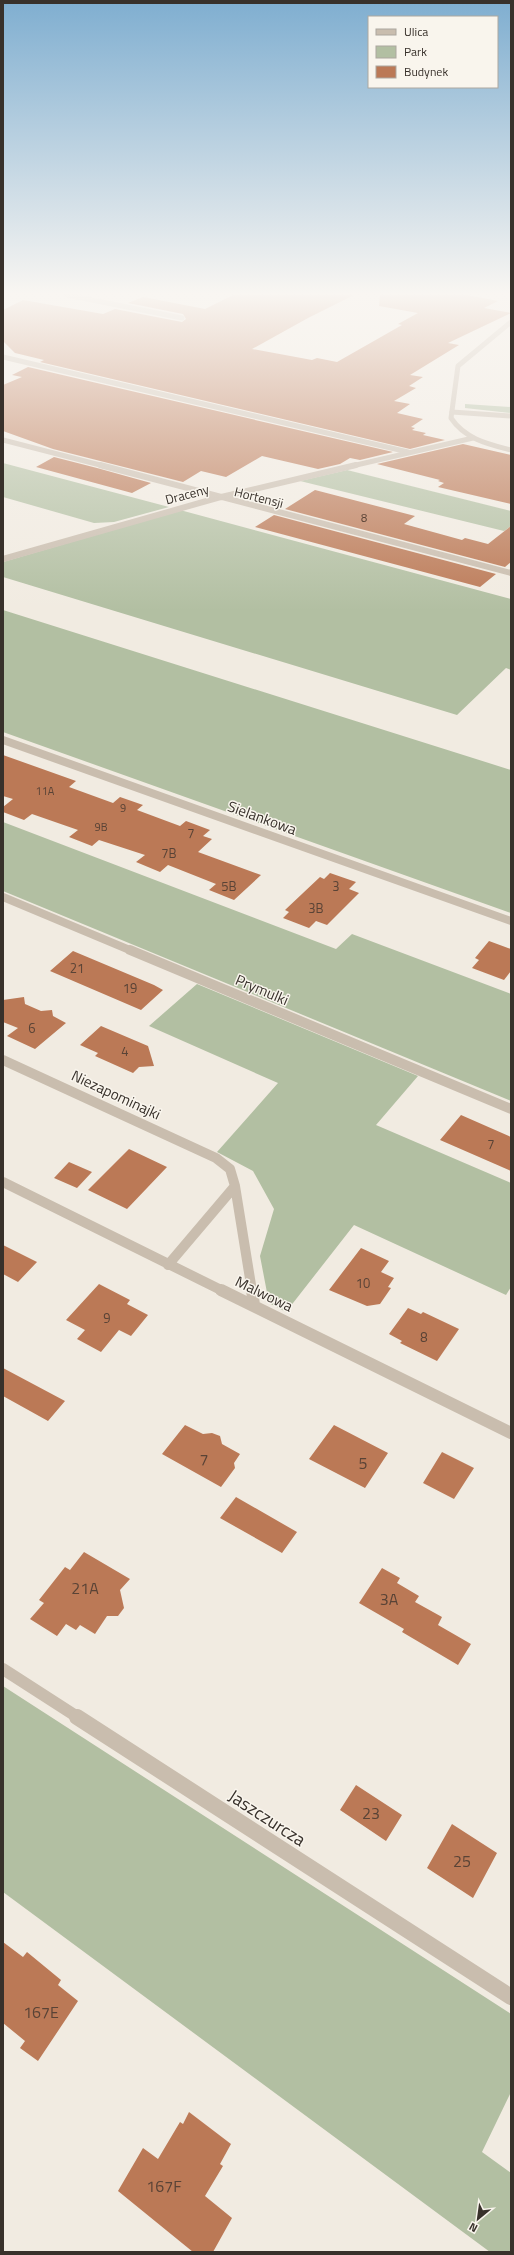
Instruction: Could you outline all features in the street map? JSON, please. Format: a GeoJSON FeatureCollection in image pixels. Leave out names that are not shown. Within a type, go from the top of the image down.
{"type":"FeatureCollection","features":[{"type":"Feature","properties":{"kind":"street"},"geometry":{"type":"LineString","coordinates":[[187,400],[412,453]]}},
{"type":"Feature","properties":{"kind":"street"},"geometry":{"type":"LineString","coordinates":[[454,400],[451,418],[454,424],[473,438],[511,450]]}},
{"type":"Feature","properties":{"kind":"street"},"geometry":{"type":"LineString","coordinates":[[452,412],[511,416]]}},
{"type":"Feature","properties":{"kind":"street","name":"Draceny"},"geometry":{"type":"LineString","coordinates":[[3,559],[218,498],[473,438]]}},
{"type":"Feature","properties":{"kind":"street","name":"Hortensji"},"geometry":{"type":"LineString","coordinates":[[3,440],[218,498],[511,573]]}},
{"type":"Feature","properties":{"kind":"street","name":"Sielankowa"},"geometry":{"type":"LineString","coordinates":[[3,740],[511,921]]}},
{"type":"Feature","properties":{"kind":"street","name":"Prymulki"},"geometry":{"type":"LineString","coordinates":[[3,897],[511,1109]]}},
{"type":"Feature","properties":{"kind":"street","name":"Niezapominajki"},"geometry":{"type":"LineString","coordinates":[[3,1060],[216,1158],[230,1169],[235,1186],[254,1305]]}},
{"type":"Feature","properties":{"kind":"street","name":"Malwowa"},"geometry":{"type":"LineString","coordinates":[[3,1182],[168,1265],[254,1305],[511,1433]]}},
{"type":"Feature","properties":{"kind":"street"},"geometry":{"type":"LineString","coordinates":[[168,1265],[235,1186]]}},
{"type":"Feature","properties":{"kind":"street","name":"Jaszczurcza"},"geometry":{"type":"LineString","coordinates":[[3,1669],[511,1997]]}},
{"type":"Feature","properties":{"kind":"green space"},"geometry":{"type":"Polygon","coordinates":[[[465,404],[511,407],[511,413],[465,408],[465,404]]]}},
{"type":"Feature","properties":{"kind":"green space"},"geometry":{"type":"Polygon","coordinates":[[[3,463],[169,507],[114,522],[94,523],[3,497],[3,463]]]}},
{"type":"Feature","properties":{"kind":"green space"},"geometry":{"type":"Polygon","coordinates":[[[347,470],[511,511],[511,526],[504,531],[300,481],[347,470]]]}},
{"type":"Feature","properties":{"kind":"green space"},"geometry":{"type":"Polygon","coordinates":[[[180,510],[511,599],[511,670],[506,668],[457,715],[3,577],[3,562],[180,510]]]}},
{"type":"Feature","properties":{"kind":"green space"},"geometry":{"type":"Polygon","coordinates":[[[3,610],[511,770],[511,913],[3,732],[3,610]]]}},
{"type":"Feature","properties":{"kind":"green space"},"geometry":{"type":"Polygon","coordinates":[[[3,822],[336,949],[352,934],[511,994],[511,1101],[3,891],[3,822]]]}},
{"type":"Feature","properties":{"kind":"green space"},"geometry":{"type":"Polygon","coordinates":[[[197,984],[418,1076],[376,1125],[511,1183],[511,1287],[506,1295],[354,1225],[286,1312],[269,1303],[260,1256],[274,1209],[253,1171],[217,1152],[278,1083],[149,1026],[197,984]]]}},
{"type":"Feature","properties":{"kind":"green space"},"geometry":{"type":"Polygon","coordinates":[[[3,1686],[511,2014],[511,2092],[482,2152],[511,2173],[511,2252],[490,2252],[3,1892],[3,1686]]]}},
{"type":"Feature","properties":{"kind":"building"},"geometry":{"type":"Polygon","coordinates":[[[3,400],[171,400],[393,452],[360,460],[350,458],[340,464],[318,469],[262,456],[226,477],[201,471],[183,482],[53,449],[3,431],[3,400]]]}},
{"type":"Feature","properties":{"kind":"building"},"geometry":{"type":"Polygon","coordinates":[[[203,400],[395,400],[394,401],[410,404],[397,413],[423,419],[411,427],[415,428],[412,430],[426,433],[423,435],[445,440],[410,449],[203,400]]]}},
{"type":"Feature","properties":{"kind":"building"},"geometry":{"type":"Polygon","coordinates":[[[463,444],[511,455],[511,504],[438,487],[444,483],[438,481],[440,480],[377,464],[463,444]]]}},
{"type":"Feature","properties":{"kind":"building"},"geometry":{"type":"Polygon","coordinates":[[[54,457],[151,483],[132,493],[36,467],[54,457]]]}},
{"type":"Feature","properties":{"kind":"building"},"geometry":{"type":"Polygon","coordinates":[[[315,490],[415,516],[404,524],[462,540],[465,538],[488,544],[511,526],[511,562],[505,567],[285,509],[315,490]]]}},
{"type":"Feature","properties":{"kind":"building"},"geometry":{"type":"Polygon","coordinates":[[[274,515],[496,574],[480,587],[255,527],[274,515]]]}},
{"type":"Feature","properties":{"kind":"building"},"geometry":{"type":"Polygon","coordinates":[[[3,755],[76,781],[69,787],[113,803],[120,797],[143,805],[137,810],[180,826],[186,821],[210,830],[203,836],[212,839],[198,852],[261,875],[234,900],[209,890],[216,884],[168,865],[160,872],[136,862],[145,855],[99,840],[92,846],[69,837],[78,830],[32,814],[24,820],[3,812],[3,807],[13,799],[3,796],[3,755]]]}},
{"type":"Feature","properties":{"kind":"building"},"geometry":{"type":"Polygon","coordinates":[[[330,873],[356,882],[349,889],[359,893],[327,925],[316,921],[309,928],[283,918],[289,912],[285,910],[320,877],[324,879],[330,873]]]}},
{"type":"Feature","properties":{"kind":"building"},"geometry":{"type":"Polygon","coordinates":[[[489,941],[511,949],[511,971],[504,980],[472,968],[479,960],[475,958],[489,941]]]}},
{"type":"Feature","properties":{"kind":"building"},"geometry":{"type":"Polygon","coordinates":[[[73,951],[163,990],[141,1010],[50,971],[73,951]]]}},
{"type":"Feature","properties":{"kind":"building"},"geometry":{"type":"Polygon","coordinates":[[[24,997],[25,1004],[41,1011],[52,1010],[53,1016],[66,1023],[35,1049],[7,1036],[18,1028],[3,1022],[3,1000],[24,997]]]}},
{"type":"Feature","properties":{"kind":"building"},"geometry":{"type":"Polygon","coordinates":[[[101,1026],[148,1046],[154,1066],[139,1067],[133,1073],[95,1056],[98,1053],[80,1045],[101,1026]]]}},
{"type":"Feature","properties":{"kind":"building"},"geometry":{"type":"Polygon","coordinates":[[[461,1115],[511,1137],[511,1171],[440,1140],[461,1115]]]}},
{"type":"Feature","properties":{"kind":"building"},"geometry":{"type":"Polygon","coordinates":[[[129,1149],[167,1167],[127,1209],[88,1190],[129,1149]]]}},
{"type":"Feature","properties":{"kind":"building"},"geometry":{"type":"Polygon","coordinates":[[[69,1162],[92,1172],[77,1188],[54,1178],[69,1162]]]}},
{"type":"Feature","properties":{"kind":"building"},"geometry":{"type":"Polygon","coordinates":[[[3,1245],[37,1262],[18,1282],[3,1274],[3,1245]]]}},
{"type":"Feature","properties":{"kind":"building"},"geometry":{"type":"Polygon","coordinates":[[[361,1248],[389,1261],[381,1272],[394,1278],[388,1287],[391,1288],[380,1304],[367,1306],[329,1290],[361,1248]]]}},
{"type":"Feature","properties":{"kind":"building"},"geometry":{"type":"Polygon","coordinates":[[[99,1284],[130,1300],[127,1304],[148,1315],[131,1336],[119,1330],[101,1352],[77,1339],[85,1330],[66,1320],[99,1284]]]}},
{"type":"Feature","properties":{"kind":"building"},"geometry":{"type":"Polygon","coordinates":[[[408,1308],[421,1314],[423,1312],[459,1329],[437,1361],[400,1343],[402,1341],[389,1334],[408,1308]]]}},
{"type":"Feature","properties":{"kind":"building"},"geometry":{"type":"Polygon","coordinates":[[[3,1368],[65,1401],[48,1421],[3,1396],[3,1368]]]}},
{"type":"Feature","properties":{"kind":"building"},"geometry":{"type":"Polygon","coordinates":[[[185,1425],[203,1434],[212,1433],[220,1436],[222,1444],[240,1454],[234,1463],[235,1468],[221,1487],[162,1454],[185,1425]]]}},
{"type":"Feature","properties":{"kind":"building"},"geometry":{"type":"Polygon","coordinates":[[[334,1425],[388,1453],[365,1488],[309,1459],[334,1425]]]}},
{"type":"Feature","properties":{"kind":"building"},"geometry":{"type":"Polygon","coordinates":[[[442,1452],[474,1468],[454,1499],[423,1483],[442,1452]]]}},
{"type":"Feature","properties":{"kind":"building"},"geometry":{"type":"Polygon","coordinates":[[[236,1497],[297,1532],[282,1553],[220,1518],[236,1497]]]}},
{"type":"Feature","properties":{"kind":"building"},"geometry":{"type":"Polygon","coordinates":[[[84,1552],[130,1579],[120,1590],[124,1608],[118,1616],[107,1616],[95,1634],[80,1625],[76,1630],[66,1624],[57,1636],[30,1619],[44,1603],[39,1600],[65,1567],[70,1570],[84,1552]]]}},
{"type":"Feature","properties":{"kind":"building"},"geometry":{"type":"Polygon","coordinates":[[[382,1568],[400,1578],[397,1583],[419,1596],[415,1602],[442,1617],[438,1625],[471,1644],[458,1665],[402,1632],[404,1629],[359,1603],[382,1568]]]}},
{"type":"Feature","properties":{"kind":"building"},"geometry":{"type":"Polygon","coordinates":[[[356,1785],[402,1815],[386,1841],[340,1810],[356,1785]]]}},
{"type":"Feature","properties":{"kind":"building"},"geometry":{"type":"Polygon","coordinates":[[[452,1824],[497,1853],[473,1898],[427,1868],[452,1824]]]}},
{"type":"Feature","properties":{"kind":"building"},"geometry":{"type":"Polygon","coordinates":[[[3,1942],[23,1957],[27,1952],[61,1980],[58,1985],[78,2001],[38,2061],[20,2048],[25,2041],[3,2023],[3,1942]]]}},
{"type":"Feature","properties":{"kind":"building"},"geometry":{"type":"Polygon","coordinates":[[[189,2112],[231,2144],[220,2164],[223,2166],[205,2196],[232,2218],[213,2252],[193,2252],[118,2191],[143,2148],[158,2159],[180,2122],[183,2124],[189,2112]]]}}]}
